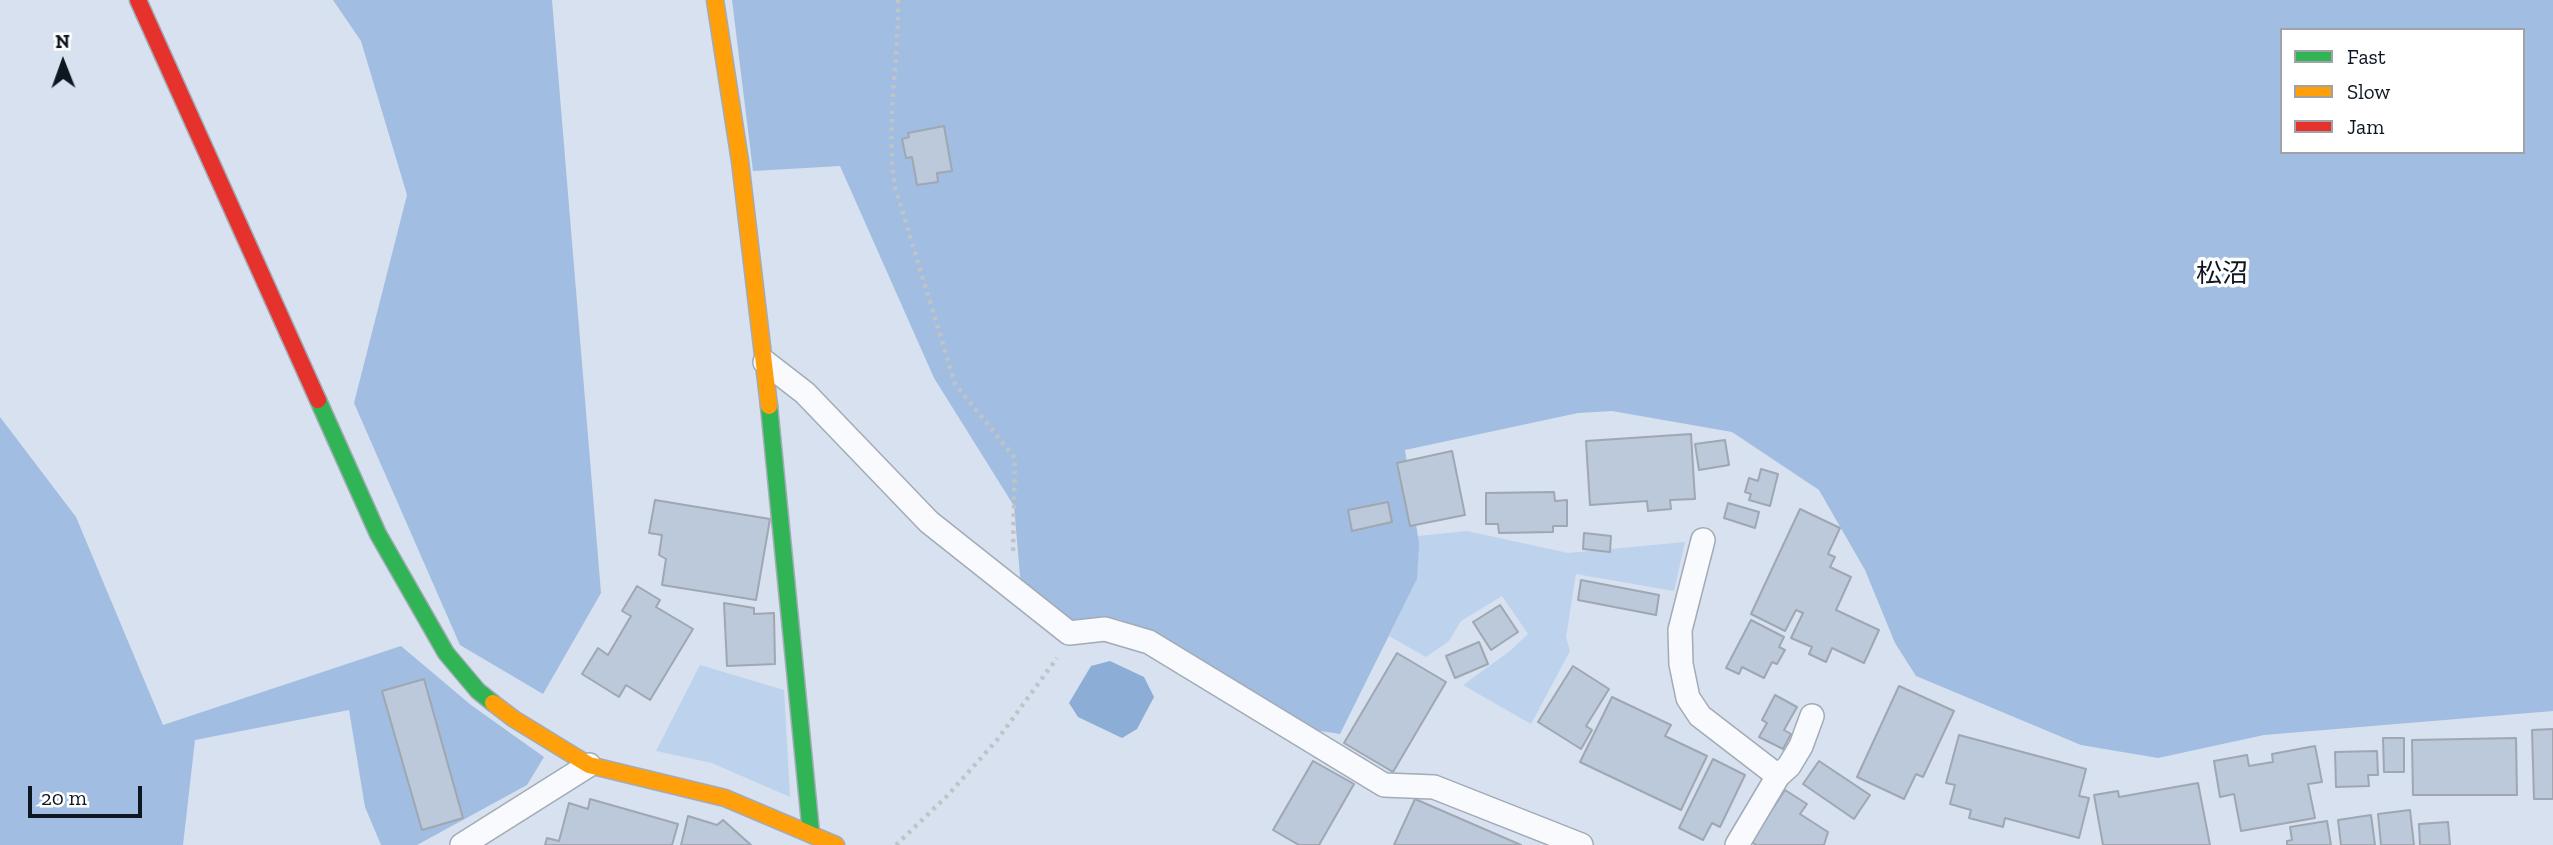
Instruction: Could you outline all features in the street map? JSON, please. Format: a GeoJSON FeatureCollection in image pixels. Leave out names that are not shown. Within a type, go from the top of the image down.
{"type":"FeatureCollection","features":[{"type":"Feature","properties":{"kind":"street"},"geometry":{"type":"LineString","coordinates":[[138,0],[378,534],[446,653],[478,691],[514,719],[589,765],[725,798],[836,845]]}},
{"type":"Feature","properties":{"kind":"street"},"geometry":{"type":"LineString","coordinates":[[715,0],[731,92],[765,362],[811,833]]}},
{"type":"Feature","properties":{"kind":"lane"},"geometry":{"type":"LineString","coordinates":[[765,362],[805,393],[929,522],[1069,633],[1105,629],[1149,642],[1384,785],[1434,787],[1581,845]]}},
{"type":"Feature","properties":{"kind":"lane"},"geometry":{"type":"LineString","coordinates":[[1703,540],[1680,630],[1681,664],[1688,698],[1700,716],[1778,776]]}},
{"type":"Feature","properties":{"kind":"lane"},"geometry":{"type":"LineString","coordinates":[[1737,845],[1778,776],[1789,766],[1801,746],[1811,716]]}},
{"type":"Feature","properties":{"kind":"lane"},"geometry":{"type":"LineString","coordinates":[[462,845],[589,765]]}},
{"type":"Feature","properties":{"kind":"path"},"geometry":{"type":"LineString","coordinates":[[898,0],[899,38],[891,124],[891,158],[895,187],[955,384],[1014,458],[1013,566],[1008,586]]}},
{"type":"Feature","properties":{"kind":"path"},"geometry":{"type":"LineString","coordinates":[[896,845],[947,796],[997,740],[1067,644],[1069,633]]}},
{"type":"Feature","properties":{"kind":"shaded area"},"geometry":{"type":"Polygon","coordinates":[[[333,0],[552,0],[601,593],[543,694],[460,645],[354,403],[407,195],[361,41],[333,0]]]}},
{"type":"Feature","properties":{"kind":"shaded area"},"geometry":{"type":"Polygon","coordinates":[[[732,0],[2553,0],[2553,711],[2264,735],[2158,758],[2081,745],[1916,676],[1895,643],[1865,570],[1819,490],[1732,432],[1612,411],[1578,413],[1405,450],[1419,544],[1417,579],[1340,734],[1314,730],[1157,635],[1118,619],[1067,621],[1021,587],[1014,506],[934,378],[840,166],[753,171],[732,0]]]}},
{"type":"Feature","properties":{"kind":"shaded area"},"geometry":{"type":"Polygon","coordinates":[[[0,417],[76,517],[163,725],[401,646],[471,705],[544,757],[527,785],[417,845],[381,845],[365,807],[349,710],[195,740],[183,845],[0,845],[0,417]]]}},
{"type":"Feature","properties":{"kind":"shaded area"},"geometry":{"type":"Polygon","coordinates":[[[1467,531],[1568,553],[1685,542],[1674,591],[1576,574],[1566,637],[1570,651],[1531,724],[1463,685],[1510,651],[1528,634],[1502,596],[1461,621],[1449,641],[1426,657],[1389,636],[1417,579],[1418,536],[1467,531]]]}},
{"type":"Feature","properties":{"kind":"shaded area"},"geometry":{"type":"Polygon","coordinates":[[[1110,661],[1144,677],[1154,697],[1137,729],[1122,738],[1078,717],[1069,703],[1091,666],[1110,661]]]}},
{"type":"Feature","properties":{"kind":"shaded area"},"geometry":{"type":"Polygon","coordinates":[[[700,665],[784,690],[790,797],[712,763],[656,751],[700,665]]]}},
{"type":"Feature","properties":{"kind":"building"},"geometry":{"type":"Polygon","coordinates":[[[944,126],[952,171],[937,173],[938,182],[917,185],[912,157],[906,158],[902,139],[909,137],[908,133],[944,126]]]}},
{"type":"Feature","properties":{"kind":"building"},"geometry":{"type":"Polygon","coordinates":[[[1691,434],[1695,499],[1670,500],[1671,509],[1648,511],[1647,501],[1590,505],[1586,441],[1691,434]]]}},
{"type":"Feature","properties":{"kind":"building"},"geometry":{"type":"Polygon","coordinates":[[[1725,440],[1729,465],[1699,470],[1695,444],[1725,440]]]}},
{"type":"Feature","properties":{"kind":"building"},"geometry":{"type":"Polygon","coordinates":[[[1452,451],[1465,515],[1410,526],[1397,463],[1452,451]]]}},
{"type":"Feature","properties":{"kind":"building"},"geometry":{"type":"Polygon","coordinates":[[[1761,469],[1778,474],[1770,506],[1749,500],[1751,494],[1745,492],[1749,478],[1758,481],[1761,469]]]}},
{"type":"Feature","properties":{"kind":"building"},"geometry":{"type":"Polygon","coordinates":[[[1554,492],[1555,501],[1567,500],[1567,526],[1553,526],[1553,532],[1499,533],[1498,524],[1486,524],[1486,493],[1554,492]]]}},
{"type":"Feature","properties":{"kind":"building"},"geometry":{"type":"Polygon","coordinates":[[[655,500],[770,519],[756,600],[662,585],[666,559],[659,555],[662,535],[649,533],[655,500]]]}},
{"type":"Feature","properties":{"kind":"building"},"geometry":{"type":"Polygon","coordinates":[[[1388,502],[1392,522],[1352,531],[1348,510],[1388,502]]]}},
{"type":"Feature","properties":{"kind":"building"},"geometry":{"type":"Polygon","coordinates":[[[1728,503],[1759,512],[1755,528],[1724,518],[1728,503]]]}},
{"type":"Feature","properties":{"kind":"building"},"geometry":{"type":"Polygon","coordinates":[[[1800,509],[1840,528],[1828,554],[1835,557],[1830,567],[1851,577],[1836,610],[1879,630],[1864,663],[1832,648],[1826,662],[1809,654],[1812,647],[1791,638],[1803,613],[1796,610],[1785,631],[1751,614],[1800,509]]]}},
{"type":"Feature","properties":{"kind":"building"},"geometry":{"type":"Polygon","coordinates":[[[1584,533],[1611,536],[1610,552],[1583,549],[1584,533]]]}},
{"type":"Feature","properties":{"kind":"building"},"geometry":{"type":"Polygon","coordinates":[[[1581,580],[1659,595],[1656,615],[1578,600],[1581,580]]]}},
{"type":"Feature","properties":{"kind":"building"},"geometry":{"type":"Polygon","coordinates":[[[637,586],[660,600],[656,607],[693,629],[650,700],[626,685],[619,697],[582,674],[598,648],[608,655],[631,616],[622,611],[637,586]]]}},
{"type":"Feature","properties":{"kind":"building"},"geometry":{"type":"Polygon","coordinates":[[[724,603],[754,608],[754,614],[774,613],[775,664],[727,666],[724,603]]]}},
{"type":"Feature","properties":{"kind":"building"},"geometry":{"type":"Polygon","coordinates":[[[1500,605],[1518,632],[1491,650],[1473,622],[1500,605]]]}},
{"type":"Feature","properties":{"kind":"building"},"geometry":{"type":"Polygon","coordinates":[[[1751,620],[1784,637],[1779,647],[1785,650],[1777,664],[1772,662],[1764,678],[1742,667],[1739,674],[1726,668],[1751,620]]]}},
{"type":"Feature","properties":{"kind":"building"},"geometry":{"type":"Polygon","coordinates":[[[1479,642],[1488,664],[1455,678],[1446,656],[1479,642]]]}},
{"type":"Feature","properties":{"kind":"building"},"geometry":{"type":"Polygon","coordinates":[[[1397,653],[1446,682],[1393,772],[1344,743],[1397,653]]]}},
{"type":"Feature","properties":{"kind":"building"},"geometry":{"type":"Polygon","coordinates":[[[1573,666],[1609,689],[1586,726],[1592,730],[1581,749],[1538,722],[1573,666]]]}},
{"type":"Feature","properties":{"kind":"building"},"geometry":{"type":"Polygon","coordinates":[[[424,679],[463,818],[422,830],[382,691],[424,679]]]}},
{"type":"Feature","properties":{"kind":"building"},"geometry":{"type":"Polygon","coordinates":[[[1899,686],[1954,711],[1923,777],[1916,774],[1904,799],[1857,777],[1899,686]]]}},
{"type":"Feature","properties":{"kind":"building"},"geometry":{"type":"Polygon","coordinates":[[[1775,695],[1797,707],[1784,730],[1791,734],[1783,749],[1759,737],[1767,723],[1762,720],[1775,695]]]}},
{"type":"Feature","properties":{"kind":"building"},"geometry":{"type":"Polygon","coordinates":[[[1612,697],[1671,725],[1665,736],[1707,756],[1681,810],[1580,762],[1612,697]]]}},
{"type":"Feature","properties":{"kind":"building"},"geometry":{"type":"Polygon","coordinates":[[[2553,729],[2553,799],[2534,799],[2532,730],[2553,729]]]}},
{"type":"Feature","properties":{"kind":"building"},"geometry":{"type":"Polygon","coordinates":[[[1959,735],[2086,769],[2079,796],[2089,798],[2079,838],[2005,818],[2003,827],[1969,818],[1971,810],[1950,804],[1955,785],[1946,783],[1959,735]]]}},
{"type":"Feature","properties":{"kind":"building"},"geometry":{"type":"Polygon","coordinates":[[[2383,738],[2404,738],[2404,772],[2384,772],[2383,738]]]}},
{"type":"Feature","properties":{"kind":"building"},"geometry":{"type":"Polygon","coordinates":[[[2516,738],[2517,795],[2413,795],[2412,740],[2516,738]]]}},
{"type":"Feature","properties":{"kind":"building"},"geometry":{"type":"Polygon","coordinates":[[[2315,746],[2322,782],[2308,784],[2315,818],[2241,831],[2234,794],[2220,797],[2214,761],[2247,755],[2249,766],[2273,762],[2272,754],[2315,746]]]}},
{"type":"Feature","properties":{"kind":"building"},"geometry":{"type":"Polygon","coordinates":[[[2377,751],[2378,775],[2368,775],[2369,786],[2336,787],[2335,752],[2377,751]]]}},
{"type":"Feature","properties":{"kind":"building"},"geometry":{"type":"Polygon","coordinates":[[[1713,759],[1745,775],[1720,827],[1712,823],[1703,840],[1679,828],[1713,759]]]}},
{"type":"Feature","properties":{"kind":"building"},"geometry":{"type":"Polygon","coordinates":[[[1313,761],[1354,784],[1319,845],[1299,845],[1273,830],[1313,761]]]}},
{"type":"Feature","properties":{"kind":"building"},"geometry":{"type":"Polygon","coordinates":[[[1819,761],[1870,795],[1854,819],[1803,784],[1819,761]]]}},
{"type":"Feature","properties":{"kind":"building"},"geometry":{"type":"Polygon","coordinates":[[[2198,783],[2210,845],[2103,845],[2094,795],[2118,791],[2119,797],[2198,783]]]}},
{"type":"Feature","properties":{"kind":"building"},"geometry":{"type":"Polygon","coordinates":[[[1785,790],[1807,804],[1800,814],[1828,832],[1824,845],[1756,845],[1751,841],[1785,790]]]}},
{"type":"Feature","properties":{"kind":"building"},"geometry":{"type":"Polygon","coordinates":[[[590,799],[678,824],[672,845],[545,845],[547,838],[559,841],[569,803],[588,809],[590,799]]]}},
{"type":"Feature","properties":{"kind":"building"},"geometry":{"type":"Polygon","coordinates":[[[1415,799],[1521,845],[1394,845],[1415,799]]]}},
{"type":"Feature","properties":{"kind":"building"},"geometry":{"type":"Polygon","coordinates":[[[2410,810],[2414,845],[2381,845],[2378,814],[2410,810]]]}},
{"type":"Feature","properties":{"kind":"building"},"geometry":{"type":"Polygon","coordinates":[[[2371,815],[2375,845],[2341,845],[2338,820],[2371,815]]]}},
{"type":"Feature","properties":{"kind":"building"},"geometry":{"type":"Polygon","coordinates":[[[688,816],[717,825],[723,820],[751,845],[681,845],[688,816]]]}},
{"type":"Feature","properties":{"kind":"building"},"geometry":{"type":"Polygon","coordinates":[[[2327,821],[2331,845],[2287,845],[2287,841],[2292,840],[2290,827],[2327,821]]]}},
{"type":"Feature","properties":{"kind":"building"},"geometry":{"type":"Polygon","coordinates":[[[2448,822],[2450,845],[2420,845],[2419,824],[2448,822]]]}},
{"type":"Feature","properties":{"kind":"traffic: fast"},"geometry":{"type":"LineString","coordinates":[[318,400],[378,534],[446,653],[478,691],[493,703]]}},
{"type":"Feature","properties":{"kind":"traffic: fast"},"geometry":{"type":"LineString","coordinates":[[769,406],[811,833]]}},
{"type":"Feature","properties":{"kind":"traffic: slow"},"geometry":{"type":"LineString","coordinates":[[715,0],[740,161],[769,406]]}},
{"type":"Feature","properties":{"kind":"traffic: slow"},"geometry":{"type":"LineString","coordinates":[[493,703],[589,765],[725,798],[836,845]]}},
{"type":"Feature","properties":{"kind":"traffic: jam"},"geometry":{"type":"LineString","coordinates":[[138,0],[318,400]]}},
{"type":"Feature","properties":{"kind":"district","name":"松沼"},"geometry":{"type":"Point","coordinates":[2222,275]}}]}
